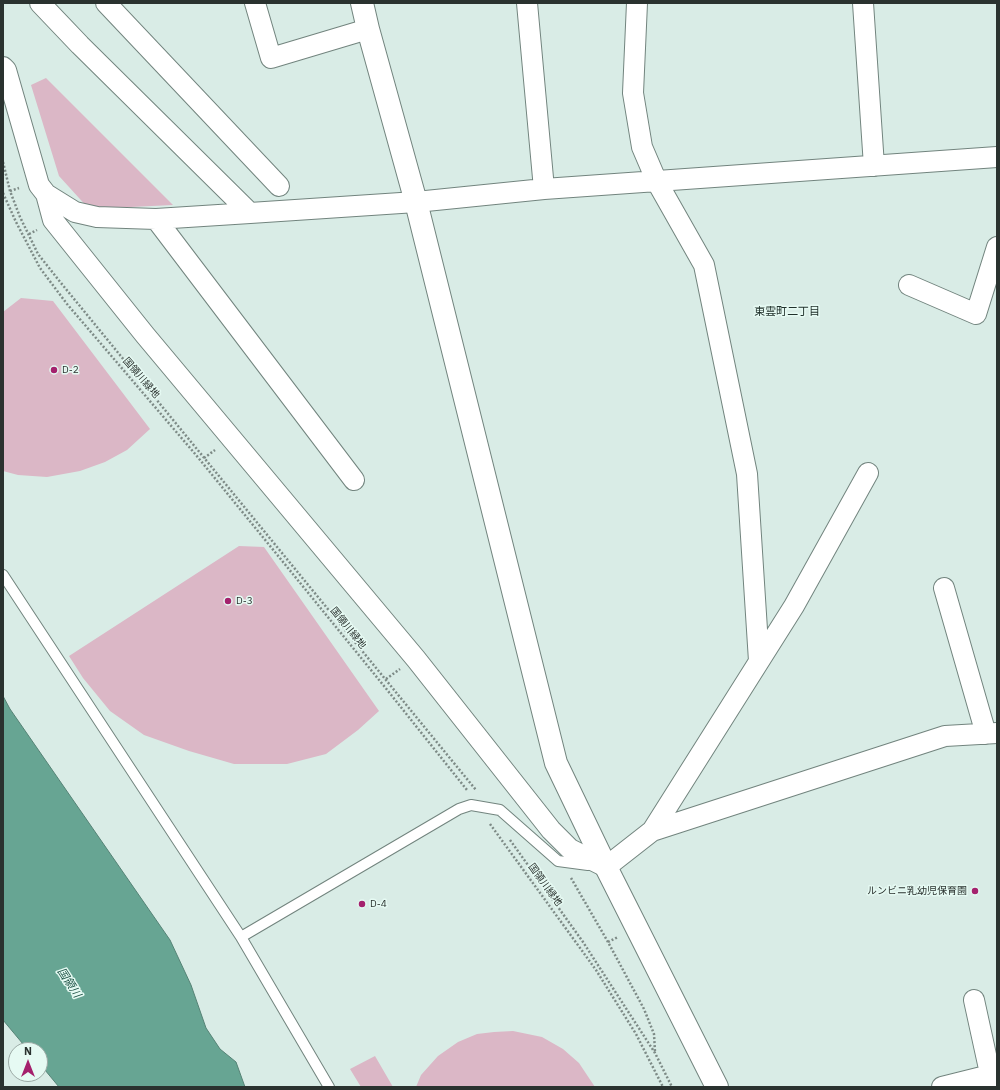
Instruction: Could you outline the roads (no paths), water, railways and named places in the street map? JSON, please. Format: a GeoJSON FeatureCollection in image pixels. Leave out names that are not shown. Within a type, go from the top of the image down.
{"type":"FeatureCollection","features":[{"type":"Feature","properties":{"kind":"street"},"geometry":{"type":"LineString","coordinates":[[40,3],[80,45],[250,213]]}},
{"type":"Feature","properties":{"kind":"street"},"geometry":{"type":"LineString","coordinates":[[106,3],[279,186]]}},
{"type":"Feature","properties":{"kind":"street"},"geometry":{"type":"LineString","coordinates":[[254,3],[271,58],[368,29]]}},
{"type":"Feature","properties":{"kind":"street"},"geometry":{"type":"LineString","coordinates":[[362,3],[416,202],[556,763],[606,867],[717,1087]]}},
{"type":"Feature","properties":{"kind":"street"},"geometry":{"type":"LineString","coordinates":[[527,3],[544,189]]}},
{"type":"Feature","properties":{"kind":"street"},"geometry":{"type":"LineString","coordinates":[[637,3],[634,92],[642,147],[657,182],[704,265],[747,474],[759,661]]}},
{"type":"Feature","properties":{"kind":"street"},"geometry":{"type":"LineString","coordinates":[[863,3],[874,166]]}},
{"type":"Feature","properties":{"kind":"street"},"geometry":{"type":"LineString","coordinates":[[3,67],[6,70],[39,185],[46,194],[75,212],[97,217],[156,219],[416,202],[544,189],[997,157]]}},
{"type":"Feature","properties":{"kind":"street"},"geometry":{"type":"LineString","coordinates":[[46,194],[53,220],[91,269],[416,659],[551,830],[570,849],[606,867]]}},
{"type":"Feature","properties":{"kind":"street"},"geometry":{"type":"LineString","coordinates":[[156,219],[354,480]]}},
{"type":"Feature","properties":{"kind":"street"},"geometry":{"type":"LineString","coordinates":[[909,285],[976,314],[997,247]]}},
{"type":"Feature","properties":{"kind":"street"},"geometry":{"type":"LineString","coordinates":[[606,867],[652,830],[794,606],[868,473]]}},
{"type":"Feature","properties":{"kind":"street"},"geometry":{"type":"LineString","coordinates":[[652,830],[945,736],[992,733],[944,588]]}},
{"type":"Feature","properties":{"kind":"street"},"geometry":{"type":"LineString","coordinates":[[942,1087],[991,1081],[974,1000]]}},
{"type":"Feature","properties":{"kind":"lane"},"geometry":{"type":"LineString","coordinates":[[3,575],[241,937],[328,1087]]}},
{"type":"Feature","properties":{"kind":"lane"},"geometry":{"type":"LineString","coordinates":[[241,937],[459,809],[471,805],[500,810],[558,861],[606,867]]}},
{"type":"Feature","properties":{"kind":"water","name":"国領川"},"geometry":{"type":"Polygon","coordinates":[[[3,696],[10,709],[170,940],[191,985],[206,1028],[220,1049],[236,1062],[245,1087],[59,1087],[48,1074],[48,1042],[21,1042],[3,1020],[3,696]]]}},
{"type":"Feature","properties":{"kind":"place","name":"D-2"},"geometry":{"type":"Point","coordinates":[54,370]}},
{"type":"Feature","properties":{"kind":"place","name":"D-3"},"geometry":{"type":"Point","coordinates":[228,601]}},
{"type":"Feature","properties":{"kind":"place","name":"ルンビニ乳幼児保育園"},"geometry":{"type":"Point","coordinates":[975,891]}},
{"type":"Feature","properties":{"kind":"place","name":"D-4"},"geometry":{"type":"Point","coordinates":[362,904]}},
{"type":"Feature","properties":{"kind":"district","name":"東雲町二丁目"},"geometry":{"type":"Point","coordinates":[787,312]}}]}
